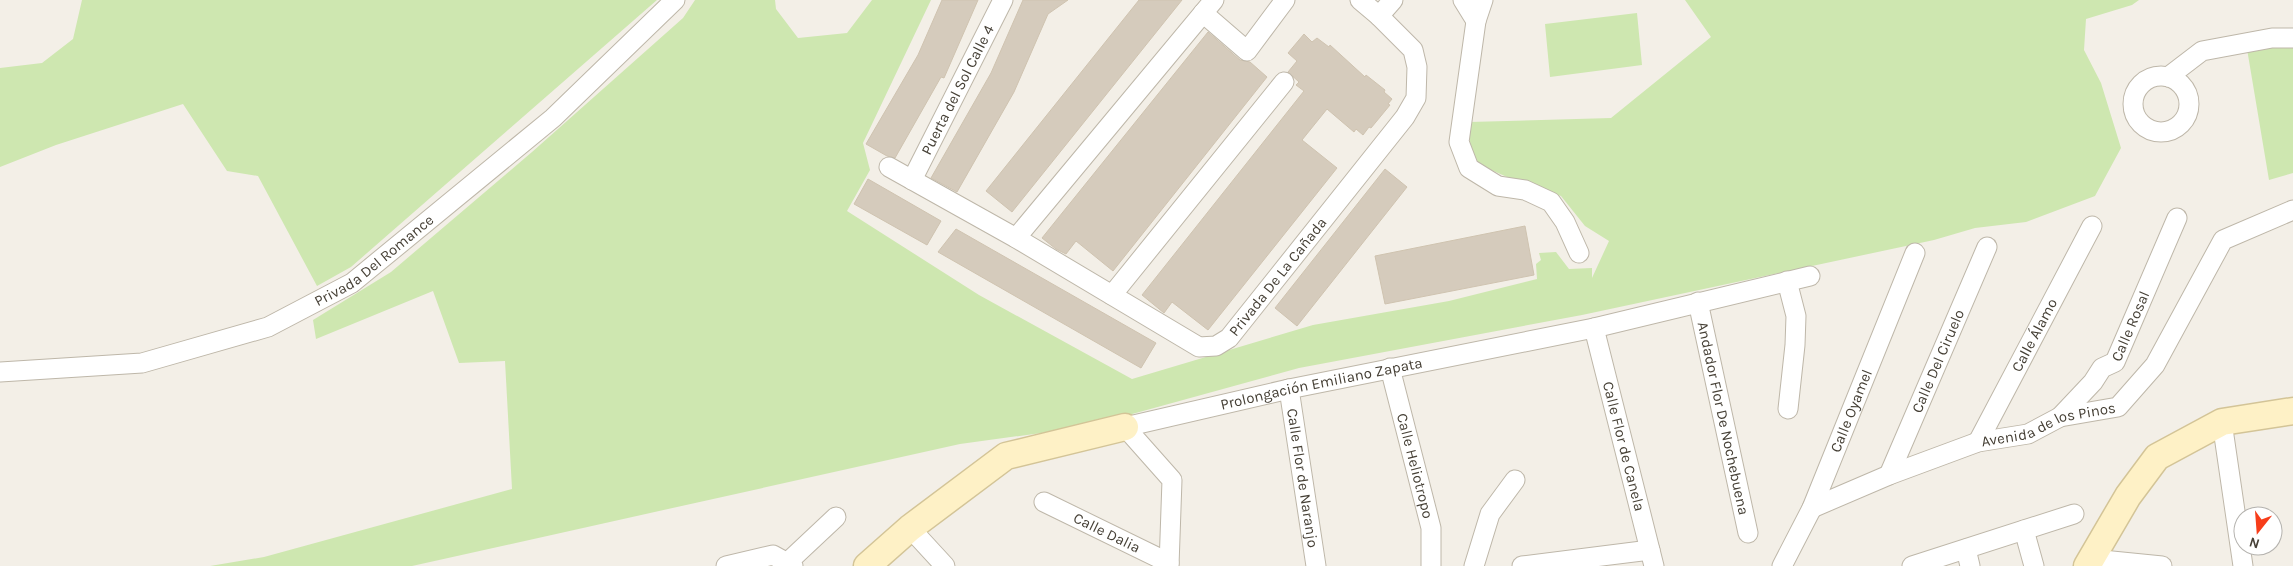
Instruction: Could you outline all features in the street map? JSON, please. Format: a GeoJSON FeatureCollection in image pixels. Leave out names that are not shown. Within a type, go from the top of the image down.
{"type":"FeatureCollection","features":[{"type":"Feature","properties":{"kind":"main road"},"geometry":{"type":"LineString","coordinates":[[2089,563],[2128,496],[2157,457],[2222,422],[2293,411]]}},
{"type":"Feature","properties":{"kind":"main road","name":"Prolongación Emiliano Zapata"},"geometry":{"type":"LineString","coordinates":[[867,566],[910,528],[1006,456],[1126,428]]}},
{"type":"Feature","properties":{"kind":"street","name":"Privada Del Romance"},"geometry":{"type":"LineString","coordinates":[[0,372],[142,363],[268,327],[352,283],[553,118],[675,0]]}},
{"type":"Feature","properties":{"kind":"street","name":"Puerta del Sol Calle 4"},"geometry":{"type":"LineString","coordinates":[[912,180],[1003,0]]}},
{"type":"Feature","properties":{"kind":"street"},"geometry":{"type":"LineString","coordinates":[[1016,238],[1208,7],[1247,51],[1285,0]]}},
{"type":"Feature","properties":{"kind":"street","name":"Privada De La Cañada"},"geometry":{"type":"LineString","coordinates":[[890,167],[1016,238],[1199,347],[1216,346],[1229,338],[1405,118],[1416,98],[1417,67],[1413,50],[1361,0]]}},
{"type":"Feature","properties":{"kind":"street"},"geometry":{"type":"LineString","coordinates":[[1379,16],[1393,0]]}},
{"type":"Feature","properties":{"kind":"street"},"geometry":{"type":"LineString","coordinates":[[1463,0],[1476,21]]}},
{"type":"Feature","properties":{"kind":"street"},"geometry":{"type":"LineString","coordinates":[[1483,0],[1476,21],[1459,142],[1469,168],[1498,186],[1525,190],[1551,202],[1565,222],[1579,253]]}},
{"type":"Feature","properties":{"kind":"street"},"geometry":{"type":"LineString","coordinates":[[2168,77],[2202,52],[2272,38],[2293,38]]}},
{"type":"Feature","properties":{"kind":"street"},"geometry":{"type":"LineString","coordinates":[[1112,295],[1284,82]]}},
{"type":"Feature","properties":{"kind":"street","name":"Avenida de los Pinos"},"geometry":{"type":"LineString","coordinates":[[1812,508],[1889,475],[1978,442],[2028,434],[2060,417],[2118,407],[2155,365],[2223,240],[2291,210]]}},
{"type":"Feature","properties":{"kind":"street","name":"Calle Rosal"},"geometry":{"type":"LineString","coordinates":[[2060,417],[2093,382],[2102,368],[2115,362],[2177,218]]}},
{"type":"Feature","properties":{"kind":"street","name":"Calle Álamo"},"geometry":{"type":"LineString","coordinates":[[1978,442],[2092,226]]}},
{"type":"Feature","properties":{"kind":"street","name":"Calle Del Ciruelo"},"geometry":{"type":"LineString","coordinates":[[1889,475],[1987,247]]}},
{"type":"Feature","properties":{"kind":"street","name":"Calle Oyamel"},"geometry":{"type":"LineString","coordinates":[[1782,566],[1812,508],[1915,253]]}},
{"type":"Feature","properties":{"kind":"street","name":"Prolongación Emiliano Zapata"},"geometry":{"type":"LineString","coordinates":[[1126,428],[1289,389],[1594,328],[1810,276]]}},
{"type":"Feature","properties":{"kind":"street"},"geometry":{"type":"LineString","coordinates":[[1787,281],[1796,316],[1788,409]]}},
{"type":"Feature","properties":{"kind":"street","name":"Andador Flor De Nochebuena"},"geometry":{"type":"LineString","coordinates":[[1698,302],[1748,533]]}},
{"type":"Feature","properties":{"kind":"street","name":"Calle Flor de Canela"},"geometry":{"type":"LineString","coordinates":[[1594,328],[1652,558]]}},
{"type":"Feature","properties":{"kind":"street","name":"Calle Heliotropo"},"geometry":{"type":"LineString","coordinates":[[1390,368],[1431,528],[1431,566]]}},
{"type":"Feature","properties":{"kind":"street","name":"Calle Flor de Naranjo"},"geometry":{"type":"LineString","coordinates":[[1289,389],[1316,566]]}},
{"type":"Feature","properties":{"kind":"street"},"geometry":{"type":"LineString","coordinates":[[2222,422],[2243,566]]}},
{"type":"Feature","properties":{"kind":"street"},"geometry":{"type":"LineString","coordinates":[[1126,428],[1172,480],[1169,565]]}},
{"type":"Feature","properties":{"kind":"street"},"geometry":{"type":"LineString","coordinates":[[1474,566],[1490,514],[1515,480]]}},
{"type":"Feature","properties":{"kind":"street","name":"Calle Dalia"},"geometry":{"type":"LineString","coordinates":[[1044,502],[1169,565]]}},
{"type":"Feature","properties":{"kind":"street"},"geometry":{"type":"LineString","coordinates":[[1912,566],[1968,557],[2024,530],[2074,514]]}},
{"type":"Feature","properties":{"kind":"street"},"geometry":{"type":"LineString","coordinates":[[726,566],[773,555],[790,564],[836,517]]}},
{"type":"Feature","properties":{"kind":"street"},"geometry":{"type":"LineString","coordinates":[[910,528],[945,566]]}},
{"type":"Feature","properties":{"kind":"street"},"geometry":{"type":"LineString","coordinates":[[2024,530],[2034,566]]}},
{"type":"Feature","properties":{"kind":"street"},"geometry":{"type":"LineString","coordinates":[[1522,566],[1652,558]]}},
{"type":"Feature","properties":{"kind":"street"},"geometry":{"type":"LineString","coordinates":[[2089,563],[2162,566]]}},
{"type":"Feature","properties":{"kind":"green space"},"geometry":{"type":"Polygon","coordinates":[[[82,0],[657,0],[351,267],[317,286],[258,176],[227,171],[183,104],[56,145],[0,167],[0,68],[42,63],[73,39],[82,0]]]}},
{"type":"Feature","properties":{"kind":"green space"},"geometry":{"type":"Polygon","coordinates":[[[695,0],[775,0],[776,9],[798,38],[847,33],[872,0],[931,0],[863,143],[870,170],[847,211],[979,295],[1132,379],[1313,325],[1449,301],[1537,279],[1536,264],[1541,260],[1539,253],[1556,252],[1569,269],[1592,268],[1592,278],[1609,241],[1585,226],[1561,196],[1516,181],[1471,161],[1469,122],[1611,118],[1711,37],[1685,0],[2139,0],[2132,5],[2086,19],[2084,50],[2101,83],[2121,148],[2095,196],[2026,222],[1975,228],[1934,240],[1582,315],[1299,368],[1085,427],[960,444],[412,566],[210,566],[264,557],[512,489],[505,361],[459,363],[433,291],[316,339],[313,320],[391,272],[532,152],[683,18],[695,0]]]}},
{"type":"Feature","properties":{"kind":"green space"},"geometry":{"type":"Polygon","coordinates":[[[1637,13],[1642,65],[1550,77],[1545,24],[1637,13]]]}},
{"type":"Feature","properties":{"kind":"green space"},"geometry":{"type":"Polygon","coordinates":[[[2293,45],[2293,173],[2269,180],[2247,49],[2293,45]]]}},
{"type":"Feature","properties":{"kind":"building"},"geometry":{"type":"Polygon","coordinates":[[[942,0],[978,0],[944,78],[941,77],[895,158],[887,156],[866,144],[918,55],[942,0]]]}},
{"type":"Feature","properties":{"kind":"building"},"geometry":{"type":"Polygon","coordinates":[[[1023,0],[1068,0],[1048,14],[1014,92],[957,192],[931,178],[991,73],[1023,0]]]}},
{"type":"Feature","properties":{"kind":"building"},"geometry":{"type":"Polygon","coordinates":[[[1139,0],[1182,0],[1012,212],[986,191],[1139,0]]]}},
{"type":"Feature","properties":{"kind":"building"},"geometry":{"type":"Polygon","coordinates":[[[1208,32],[1240,60],[1250,62],[1267,77],[1113,271],[1076,241],[1066,254],[1056,249],[1042,238],[1208,32]]]}},
{"type":"Feature","properties":{"kind":"building"},"geometry":{"type":"Polygon","coordinates":[[[1304,34],[1312,42],[1317,38],[1329,47],[1330,45],[1365,77],[1366,75],[1385,90],[1384,92],[1392,99],[1388,104],[1390,105],[1363,135],[1356,129],[1354,132],[1327,109],[1302,140],[1337,168],[1208,330],[1172,302],[1164,313],[1142,295],[1304,91],[1296,85],[1299,82],[1288,72],[1297,61],[1288,53],[1304,34]]]}},
{"type":"Feature","properties":{"kind":"building"},"geometry":{"type":"Polygon","coordinates":[[[1385,169],[1407,187],[1297,326],[1275,308],[1385,169]]]}},
{"type":"Feature","properties":{"kind":"building"},"geometry":{"type":"Polygon","coordinates":[[[868,179],[941,221],[927,245],[854,204],[868,179]]]}},
{"type":"Feature","properties":{"kind":"building"},"geometry":{"type":"Polygon","coordinates":[[[1525,226],[1534,275],[1385,304],[1375,256],[1525,226]]]}},
{"type":"Feature","properties":{"kind":"building"},"geometry":{"type":"Polygon","coordinates":[[[956,229],[1156,343],[1141,368],[938,252],[956,229]]]}}]}
